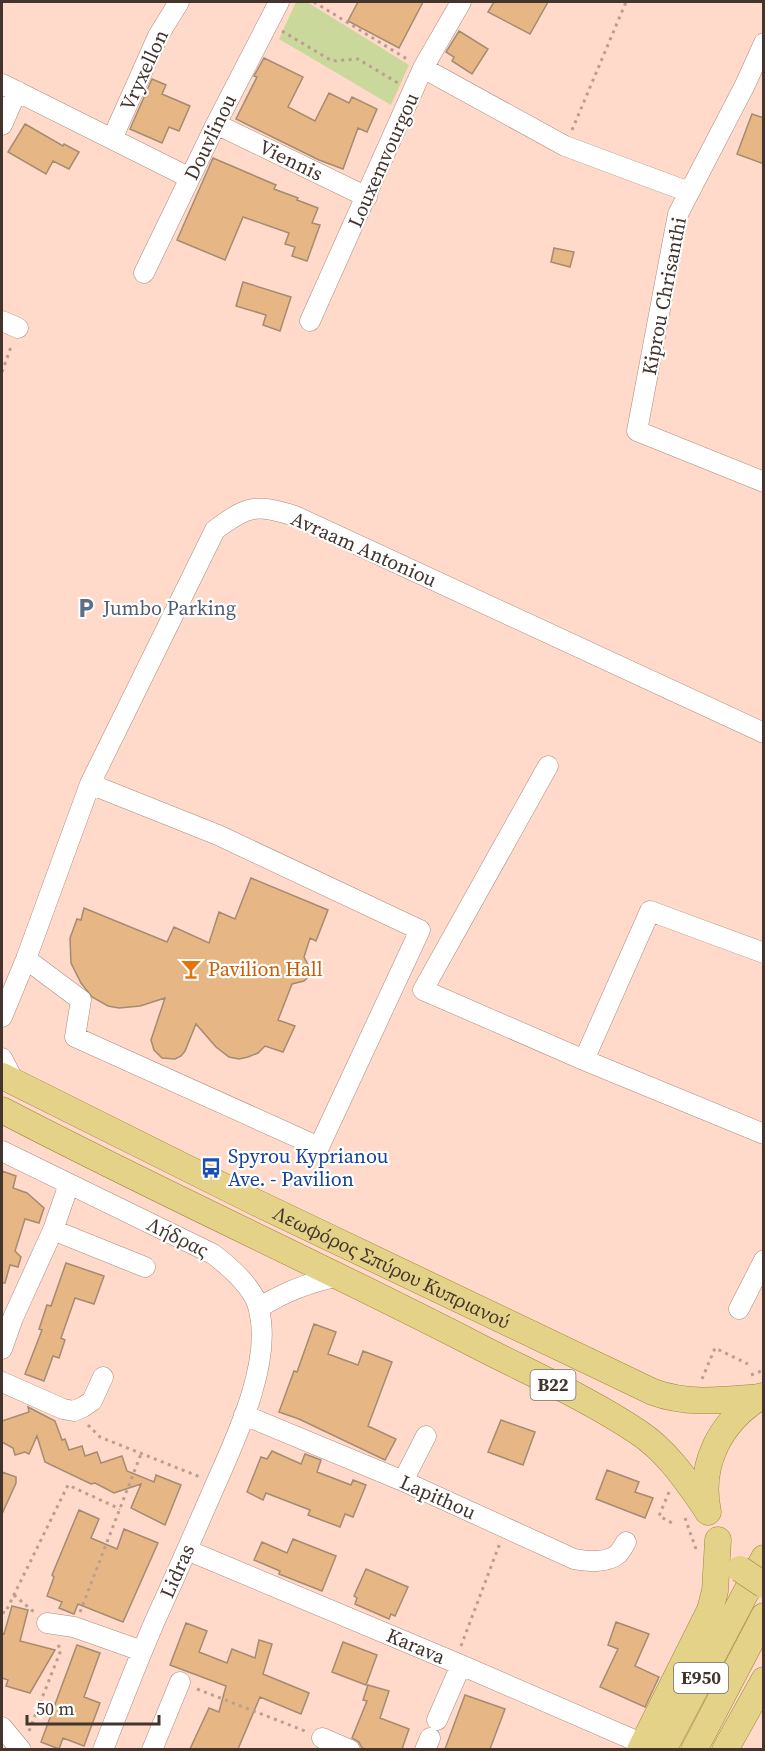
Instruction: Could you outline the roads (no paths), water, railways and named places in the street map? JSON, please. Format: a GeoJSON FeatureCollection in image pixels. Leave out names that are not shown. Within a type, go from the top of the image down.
{"type":"FeatureCollection","features":[{"type":"Feature","properties":{"kind":"main road","name":"Λεωφόρος Σπύρου Κυπριανού"},"geometry":{"type":"LineString","coordinates":[[8,1080],[255,1202],[653,1392],[672,1399],[692,1401],[762,1396]]}},
{"type":"Feature","properties":{"kind":"main road","name":"Λεωφόρος Σπύρου Κυπριανού"},"geometry":{"type":"LineString","coordinates":[[2,1110],[340,1276],[580,1399],[639,1432],[681,1472],[695,1511]]}},
{"type":"Feature","properties":{"kind":"main road"},"geometry":{"type":"LineString","coordinates":[[762,1396],[740,1411],[729,1423],[713,1450],[706,1481],[695,1511],[729,1558],[764,1586]]}},
{"type":"Feature","properties":{"kind":"main road","name":"E950"},"geometry":{"type":"LineString","coordinates":[[649,1748],[710,1610],[716,1581],[717,1540]]}},
{"type":"Feature","properties":{"kind":"main road","name":"E950"},"geometry":{"type":"LineString","coordinates":[[649,1748],[764,1558]]}},
{"type":"Feature","properties":{"kind":"main road","name":"E950"},"geometry":{"type":"LineString","coordinates":[[694,1749],[764,1616]]}},
{"type":"Feature","properties":{"kind":"main road","name":"E950"},"geometry":{"type":"LineString","coordinates":[[724,1749],[764,1680]]}},
{"type":"Feature","properties":{"kind":"main road"},"geometry":{"type":"LineString","coordinates":[[739,1749],[742,1718]]}},
{"type":"Feature","properties":{"kind":"street","name":"Vryxellon"},"geometry":{"type":"LineString","coordinates":[[112,139],[158,36],[179,2]]}},
{"type":"Feature","properties":{"kind":"street","name":"Douvlinou"},"geometry":{"type":"LineString","coordinates":[[144,273],[216,124],[279,2]]}},
{"type":"Feature","properties":{"kind":"street","name":"Louxemvourgou"},"geometry":{"type":"LineString","coordinates":[[310,321],[423,69],[461,2]]}},
{"type":"Feature","properties":{"kind":"street","name":"Kiprou Chrisanthi"},"geometry":{"type":"LineString","coordinates":[[764,43],[678,214],[637,431],[764,482]]}},
{"type":"Feature","properties":{"kind":"street"},"geometry":{"type":"LineString","coordinates":[[423,69],[565,146],[690,192]]}},
{"type":"Feature","properties":{"kind":"street"},"geometry":{"type":"LineString","coordinates":[[2,125],[9,88],[190,178]]}},
{"type":"Feature","properties":{"kind":"street","name":"Viennis"},"geometry":{"type":"LineString","coordinates":[[216,124],[367,197]]}},
{"type":"Feature","properties":{"kind":"street","name":"Avraam Antoniou"},"geometry":{"type":"LineString","coordinates":[[2,1014],[26,959],[90,784],[189,587],[215,530],[235,515],[259,508],[295,516],[764,733]]}},
{"type":"Feature","properties":{"kind":"street"},"geometry":{"type":"LineString","coordinates":[[548,766],[423,990],[584,1060],[764,1134]]}},
{"type":"Feature","properties":{"kind":"street"},"geometry":{"type":"LineString","coordinates":[[26,959],[81,1000],[75,1037],[319,1148],[420,930],[218,835],[90,784]]}},
{"type":"Feature","properties":{"kind":"street"},"geometry":{"type":"LineString","coordinates":[[584,1060],[650,910],[764,953]]}},
{"type":"Feature","properties":{"kind":"street"},"geometry":{"type":"LineString","coordinates":[[2,1058],[8,1080]]}},
{"type":"Feature","properties":{"kind":"street","name":"Λήδρας"},"geometry":{"type":"LineString","coordinates":[[2,1151],[213,1254],[230,1267],[246,1285],[259,1308],[261,1337],[258,1369],[251,1392]]}},
{"type":"Feature","properties":{"kind":"street"},"geometry":{"type":"LineString","coordinates":[[2,1349],[7,1316],[53,1230],[69,1184]]}},
{"type":"Feature","properties":{"kind":"street"},"geometry":{"type":"LineString","coordinates":[[53,1230],[145,1267]]}},
{"type":"Feature","properties":{"kind":"street"},"geometry":{"type":"LineString","coordinates":[[739,1310],[764,1260]]}},
{"type":"Feature","properties":{"kind":"street"},"geometry":{"type":"LineString","coordinates":[[259,1308],[274,1298],[309,1282],[340,1276]]}},
{"type":"Feature","properties":{"kind":"street"},"geometry":{"type":"LineString","coordinates":[[2,1382],[63,1409],[74,1411],[92,1401],[103,1377]]}},
{"type":"Feature","properties":{"kind":"street","name":"Lidras"},"geometry":{"type":"LineString","coordinates":[[103,1749],[142,1651],[216,1484],[251,1392]]}},
{"type":"Feature","properties":{"kind":"street","name":"Lapithou"},"geometry":{"type":"LineString","coordinates":[[244,1415],[403,1481],[574,1558],[590,1561],[606,1560],[617,1555],[626,1542]]}},
{"type":"Feature","properties":{"kind":"street"},"geometry":{"type":"LineString","coordinates":[[403,1481],[426,1436]]}},
{"type":"Feature","properties":{"kind":"street","name":"Karava"},"geometry":{"type":"LineString","coordinates":[[187,1550],[458,1663],[649,1748]]}},
{"type":"Feature","properties":{"kind":"street"},"geometry":{"type":"LineString","coordinates":[[46,1623],[74,1627],[142,1651]]}},
{"type":"Feature","properties":{"kind":"street"},"geometry":{"type":"LineString","coordinates":[[431,1736],[458,1663]]}},
{"type":"Feature","properties":{"kind":"street"},"geometry":{"type":"LineString","coordinates":[[152,1749],[180,1682]]}},
{"type":"Feature","properties":{"kind":"street"},"geometry":{"type":"LineString","coordinates":[[2,1727],[23,1744]]}},
{"type":"Feature","properties":{"kind":"street"},"geometry":{"type":"LineString","coordinates":[[322,1738],[350,1749]]}},
{"type":"Feature","properties":{"kind":"place","name":"Jumbo Parking"},"geometry":{"type":"Point","coordinates":[86,608]}},
{"type":"Feature","properties":{"kind":"place","name":"Pavilion Hall"},"geometry":{"type":"Point","coordinates":[191,969]}},
{"type":"Feature","properties":{"kind":"place","name":"Spyrou Kyprianou Ave. - Pavilion"},"geometry":{"type":"Point","coordinates":[211,1168]}}]}
